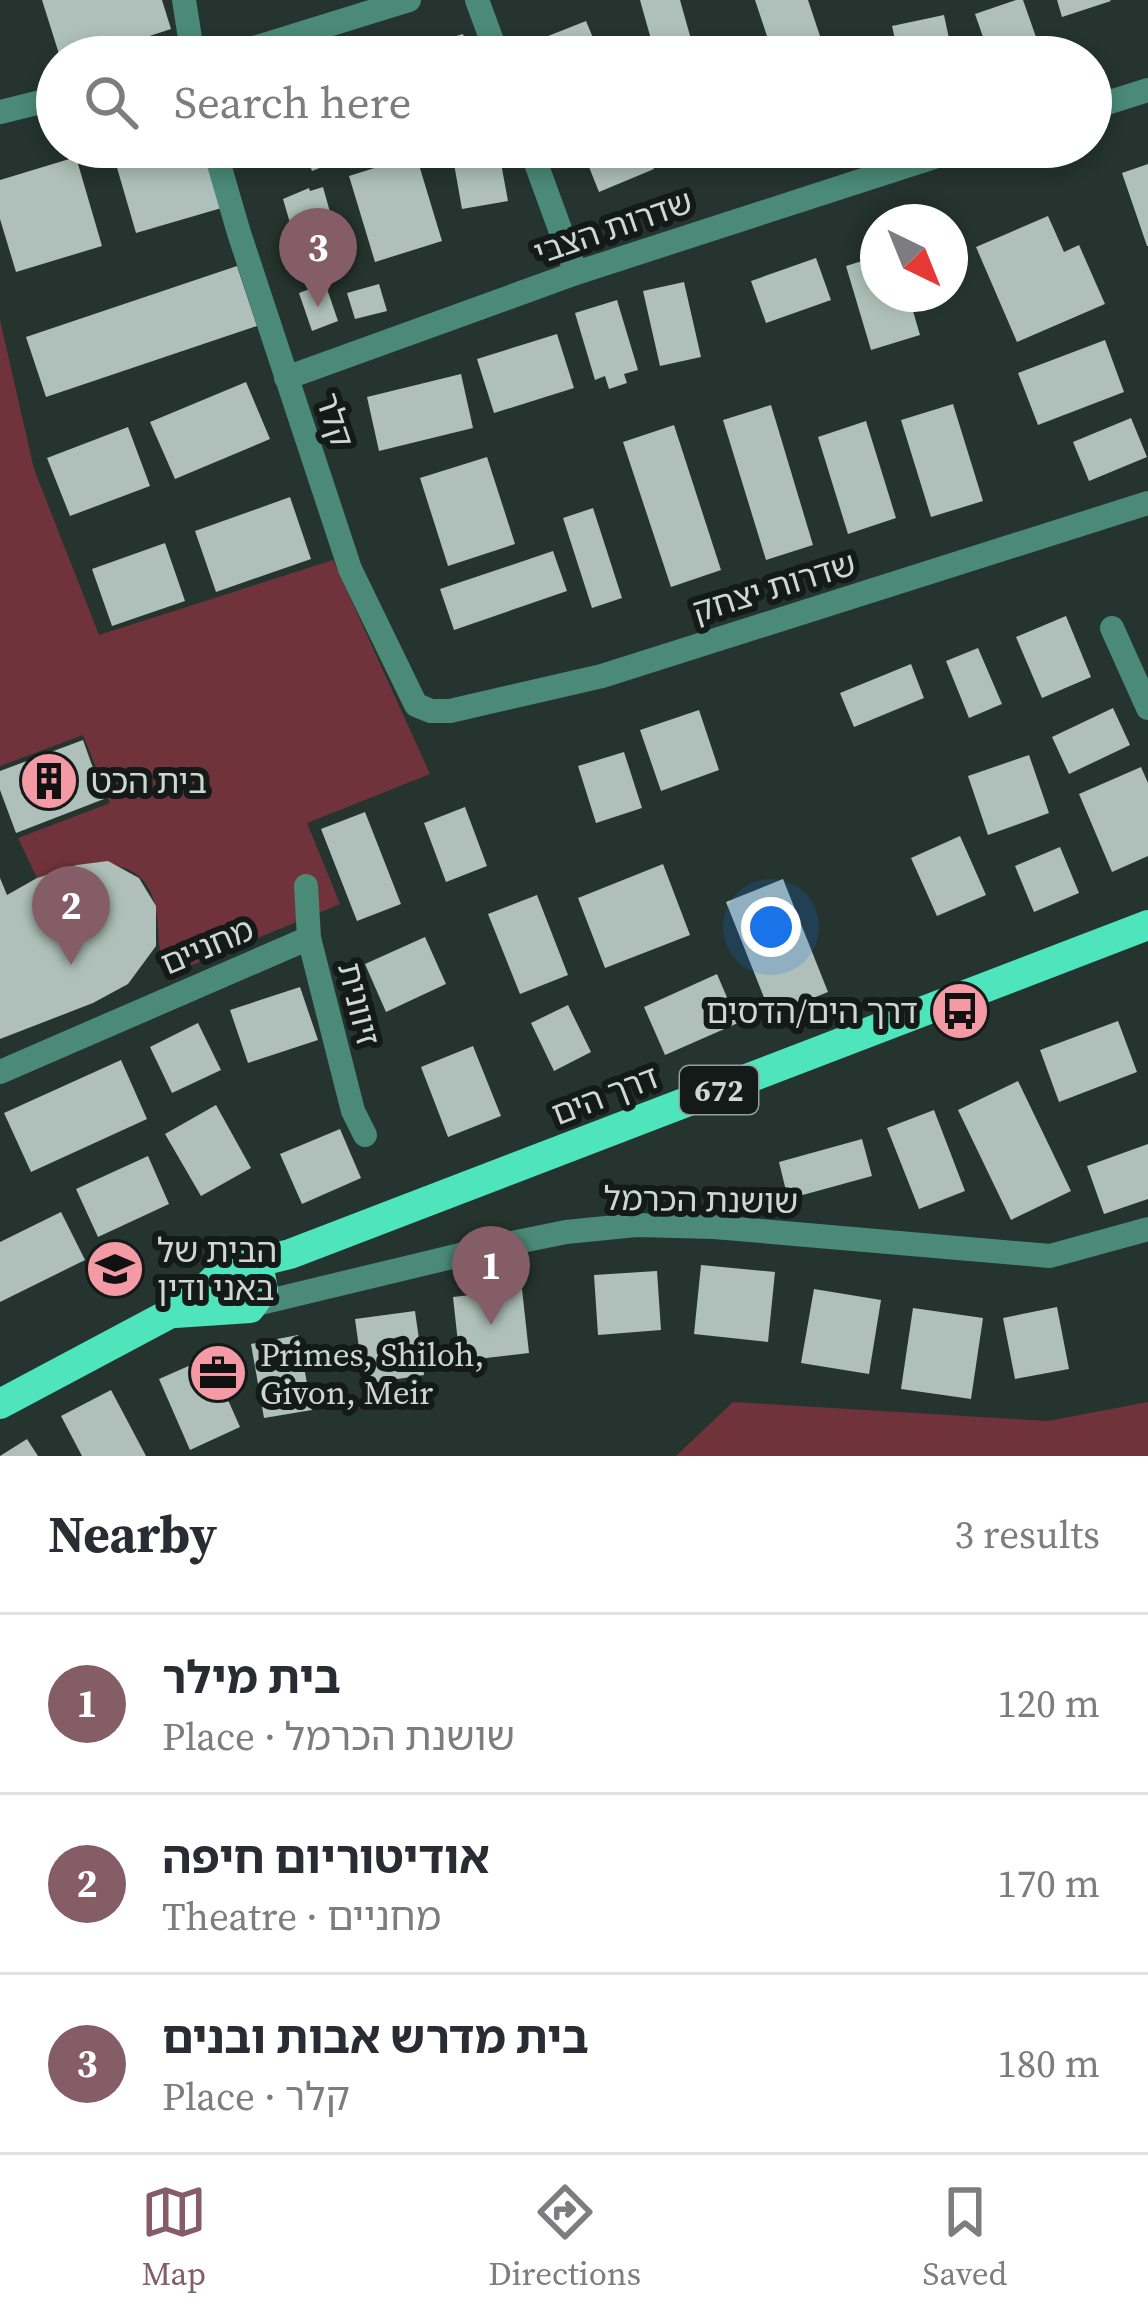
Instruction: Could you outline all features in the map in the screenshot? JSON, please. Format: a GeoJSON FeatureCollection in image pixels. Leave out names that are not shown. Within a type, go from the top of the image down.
{"type":"FeatureCollection","features":[{"type":"Feature","properties":{"kind":"main road","name":"דרך הים"},"geometry":{"type":"LineString","coordinates":[[242,1288],[290,1254],[1148,926]]}},
{"type":"Feature","properties":{"kind":"main road"},"geometry":{"type":"LineString","coordinates":[[0,1404],[170,1314],[242,1288]]}},
{"type":"Feature","properties":{"kind":"street"},"geometry":{"type":"LineString","coordinates":[[184,0],[190,36]]}},
{"type":"Feature","properties":{"kind":"street"},"geometry":{"type":"LineString","coordinates":[[293,36],[409,0]]}},
{"type":"Feature","properties":{"kind":"street"},"geometry":{"type":"LineString","coordinates":[[477,0],[490,36]]}},
{"type":"Feature","properties":{"kind":"street"},"geometry":{"type":"LineString","coordinates":[[1112,101],[1148,90]]}},
{"type":"Feature","properties":{"kind":"street"},"geometry":{"type":"LineString","coordinates":[[0,112],[36,103]]}},
{"type":"Feature","properties":{"kind":"street","name":"קלר"},"geometry":{"type":"LineString","coordinates":[[221,168],[350,569],[416,705]]}},
{"type":"Feature","properties":{"kind":"street"},"geometry":{"type":"LineString","coordinates":[[538,168],[576,273]]}},
{"type":"Feature","properties":{"kind":"street","name":"שדרות הצבי"},"geometry":{"type":"LineString","coordinates":[[286,378],[576,273],[900,168]]}},
{"type":"Feature","properties":{"kind":"street","name":"שדרות יצחק"},"geometry":{"type":"LineString","coordinates":[[416,705],[450,711],[602,676],[1148,503]]}},
{"type":"Feature","properties":{"kind":"street"},"geometry":{"type":"LineString","coordinates":[[1112,628],[1148,709]]}},
{"type":"Feature","properties":{"kind":"street","name":"זיוונית"},"geometry":{"type":"LineString","coordinates":[[306,886],[309,938],[353,1111],[365,1135]]}},
{"type":"Feature","properties":{"kind":"street","name":"מחניים"},"geometry":{"type":"LineString","coordinates":[[0,1072],[309,938]]}},
{"type":"Feature","properties":{"kind":"street","name":"שושנת הכרמל"},"geometry":{"type":"LineString","coordinates":[[242,1288],[566,1232],[636,1226],[714,1226],[1050,1256],[1148,1229]]}},
{"type":"Feature","properties":{"kind":"shaded area"},"geometry":{"type":"Polygon","coordinates":[[[0,320],[34,469],[99,635],[333,560],[430,774],[307,823],[340,904],[168,975],[156,910],[139,876],[125,868],[90,865],[37,878],[18,838],[110,803],[83,735],[0,766],[0,320]]]}},
{"type":"Feature","properties":{"kind":"shaded area"},"geometry":{"type":"Polygon","coordinates":[[[733,1402],[1048,1421],[1148,1402],[1148,1456],[676,1456],[733,1402]]]}},
{"type":"Feature","properties":{"kind":"building"},"geometry":{"type":"Polygon","coordinates":[[[42,0],[162,0],[171,29],[150,36],[53,36],[42,0]]]}},
{"type":"Feature","properties":{"kind":"building"},"geometry":{"type":"Polygon","coordinates":[[[640,0],[680,0],[690,36],[650,36],[640,0]]]}},
{"type":"Feature","properties":{"kind":"building"},"geometry":{"type":"Polygon","coordinates":[[[755,0],[808,0],[820,36],[767,36],[755,0]]]}},
{"type":"Feature","properties":{"kind":"building"},"geometry":{"type":"Polygon","coordinates":[[[1023,0],[1036,36],[983,36],[975,14],[1023,0]]]}},
{"type":"Feature","properties":{"kind":"building"},"geometry":{"type":"Polygon","coordinates":[[[1057,0],[1110,0],[1111,1],[1062,17],[1057,0]]]}},
{"type":"Feature","properties":{"kind":"building"},"geometry":{"type":"Polygon","coordinates":[[[944,15],[948,36],[894,36],[892,26],[944,15]]]}},
{"type":"Feature","properties":{"kind":"building"},"geometry":{"type":"Polygon","coordinates":[[[586,21],[592,36],[548,36],[586,21]]]}},
{"type":"Feature","properties":{"kind":"building"},"geometry":{"type":"Polygon","coordinates":[[[1148,164],[1148,246],[1147,246],[1122,173],[1148,164]]]}},
{"type":"Feature","properties":{"kind":"building"},"geometry":{"type":"Polygon","coordinates":[[[40,168],[79,168],[102,246],[16,272],[0,219],[0,180],[40,168]]]}},
{"type":"Feature","properties":{"kind":"building"},"geometry":{"type":"Polygon","coordinates":[[[117,168],[214,168],[225,207],[136,233],[117,168]]]}},
{"type":"Feature","properties":{"kind":"building"},"geometry":{"type":"Polygon","coordinates":[[[375,168],[420,168],[442,241],[375,262],[349,176],[375,168]]]}},
{"type":"Feature","properties":{"kind":"building"},"geometry":{"type":"Polygon","coordinates":[[[455,168],[502,168],[508,201],[462,209],[455,168]]]}},
{"type":"Feature","properties":{"kind":"building"},"geometry":{"type":"Polygon","coordinates":[[[589,168],[654,168],[654,169],[599,192],[589,168]]]}},
{"type":"Feature","properties":{"kind":"building"},"geometry":{"type":"Polygon","coordinates":[[[323,187],[340,248],[305,256],[297,247],[283,199],[323,187]]]}},
{"type":"Feature","properties":{"kind":"building"},"geometry":{"type":"Polygon","coordinates":[[[1048,216],[1064,252],[1079,245],[1105,304],[1017,342],[976,247],[1048,216]]]}},
{"type":"Feature","properties":{"kind":"building"},"geometry":{"type":"Polygon","coordinates":[[[816,258],[831,300],[766,323],[751,281],[816,258]]]}},
{"type":"Feature","properties":{"kind":"building"},"geometry":{"type":"Polygon","coordinates":[[[860,262],[860,312],[913,312],[920,335],[871,350],[846,266],[860,262]]]}},
{"type":"Feature","properties":{"kind":"building"},"geometry":{"type":"Polygon","coordinates":[[[237,266],[257,326],[46,397],[26,337],[237,266]]]}},
{"type":"Feature","properties":{"kind":"building"},"geometry":{"type":"Polygon","coordinates":[[[684,282],[701,357],[660,366],[643,291],[684,282]]]}},
{"type":"Feature","properties":{"kind":"building"},"geometry":{"type":"Polygon","coordinates":[[[325,283],[338,321],[312,331],[299,293],[325,283]]]}},
{"type":"Feature","properties":{"kind":"building"},"geometry":{"type":"Polygon","coordinates":[[[379,284],[387,311],[355,319],[347,293],[379,284]]]}},
{"type":"Feature","properties":{"kind":"building"},"geometry":{"type":"Polygon","coordinates":[[[617,300],[638,370],[624,374],[627,383],[609,389],[605,376],[595,380],[575,313],[617,300]]]}},
{"type":"Feature","properties":{"kind":"building"},"geometry":{"type":"Polygon","coordinates":[[[557,334],[574,388],[494,413],[477,359],[557,334]]]}},
{"type":"Feature","properties":{"kind":"building"},"geometry":{"type":"Polygon","coordinates":[[[1105,340],[1124,392],[1038,425],[1018,373],[1105,340]]]}},
{"type":"Feature","properties":{"kind":"building"},"geometry":{"type":"Polygon","coordinates":[[[461,374],[473,428],[379,451],[367,397],[461,374]]]}},
{"type":"Feature","properties":{"kind":"building"},"geometry":{"type":"Polygon","coordinates":[[[246,382],[270,439],[175,479],[150,422],[246,382]]]}},
{"type":"Feature","properties":{"kind":"building"},"geometry":{"type":"Polygon","coordinates":[[[953,404],[983,501],[931,517],[901,420],[953,404]]]}},
{"type":"Feature","properties":{"kind":"building"},"geometry":{"type":"Polygon","coordinates":[[[771,405],[813,545],[766,560],[723,420],[771,405]]]}},
{"type":"Feature","properties":{"kind":"building"},"geometry":{"type":"Polygon","coordinates":[[[1131,418],[1147,457],[1089,481],[1073,442],[1131,418]]]}},
{"type":"Feature","properties":{"kind":"building"},"geometry":{"type":"Polygon","coordinates":[[[866,421],[896,518],[848,534],[818,437],[866,421]]]}},
{"type":"Feature","properties":{"kind":"building"},"geometry":{"type":"Polygon","coordinates":[[[674,425],[721,570],[671,587],[623,442],[674,425]]]}},
{"type":"Feature","properties":{"kind":"building"},"geometry":{"type":"Polygon","coordinates":[[[128,427],[150,486],[70,516],[47,458],[128,427]]]}},
{"type":"Feature","properties":{"kind":"building"},"geometry":{"type":"Polygon","coordinates":[[[487,457],[515,544],[448,566],[420,478],[487,457]]]}},
{"type":"Feature","properties":{"kind":"building"},"geometry":{"type":"Polygon","coordinates":[[[290,497],[311,559],[216,592],[195,531],[290,497]]]}},
{"type":"Feature","properties":{"kind":"building"},"geometry":{"type":"Polygon","coordinates":[[[593,508],[622,598],[592,608],[563,518],[593,508]]]}},
{"type":"Feature","properties":{"kind":"building"},"geometry":{"type":"Polygon","coordinates":[[[165,543],[185,601],[112,626],[92,569],[165,543]]]}},
{"type":"Feature","properties":{"kind":"building"},"geometry":{"type":"Polygon","coordinates":[[[553,551],[567,591],[454,630],[440,589],[553,551]]]}},
{"type":"Feature","properties":{"kind":"building"},"geometry":{"type":"Polygon","coordinates":[[[1066,616],[1091,677],[1042,698],[1016,637],[1066,616]]]}},
{"type":"Feature","properties":{"kind":"building"},"geometry":{"type":"Polygon","coordinates":[[[978,648],[1002,704],[969,718],[946,661],[978,648]]]}},
{"type":"Feature","properties":{"kind":"building"},"geometry":{"type":"Polygon","coordinates":[[[911,664],[924,698],[854,727],[840,693],[911,664]]]}},
{"type":"Feature","properties":{"kind":"building"},"geometry":{"type":"Polygon","coordinates":[[[1113,708],[1130,745],[1069,774],[1052,737],[1113,708]]]}},
{"type":"Feature","properties":{"kind":"building"},"geometry":{"type":"Polygon","coordinates":[[[699,710],[719,770],[661,791],[640,730],[699,710]]]}},
{"type":"Feature","properties":{"kind":"building","name":"בית הכט"},"geometry":{"type":"Polygon","coordinates":[[[83,740],[104,799],[16,833],[0,790],[0,771],[83,740]]]}},
{"type":"Feature","properties":{"kind":"building"},"geometry":{"type":"Polygon","coordinates":[[[624,752],[642,808],[596,823],[578,766],[624,752]]]}},
{"type":"Feature","properties":{"kind":"building"},"geometry":{"type":"Polygon","coordinates":[[[1029,755],[1049,813],[988,835],[968,776],[1029,755]]]}},
{"type":"Feature","properties":{"kind":"building"},"geometry":{"type":"Polygon","coordinates":[[[1141,767],[1148,783],[1148,856],[1112,872],[1079,794],[1141,767]]]}},
{"type":"Feature","properties":{"kind":"building"},"geometry":{"type":"Polygon","coordinates":[[[465,807],[487,866],[446,882],[424,823],[465,807]]]}},
{"type":"Feature","properties":{"kind":"building"},"geometry":{"type":"Polygon","coordinates":[[[365,812],[401,904],[357,921],[321,829],[365,812]]]}},
{"type":"Feature","properties":{"kind":"building"},"geometry":{"type":"Polygon","coordinates":[[[960,836],[986,895],[937,916],[911,858],[960,836]]]}},
{"type":"Feature","properties":{"kind":"building"},"geometry":{"type":"Polygon","coordinates":[[[1060,847],[1079,893],[1034,912],[1015,866],[1060,847]]]}},
{"type":"Feature","properties":{"kind":"building"},"geometry":{"type":"Polygon","coordinates":[[[108,861],[139,878],[156,906],[156,946],[128,984],[93,1003],[0,1039],[0,878],[7,895],[37,878],[108,861]]]}},
{"type":"Feature","properties":{"kind":"building"},"geometry":{"type":"Polygon","coordinates":[[[663,864],[690,935],[605,968],[578,898],[663,864]]]}},
{"type":"Feature","properties":{"kind":"building"},"geometry":{"type":"Polygon","coordinates":[[[783,879],[828,992],[771,1015],[726,902],[783,879]]]}},
{"type":"Feature","properties":{"kind":"building"},"geometry":{"type":"Polygon","coordinates":[[[537,895],[568,975],[520,994],[488,914],[537,895]]]}},
{"type":"Feature","properties":{"kind":"building"},"geometry":{"type":"Polygon","coordinates":[[[425,937],[446,984],[386,1012],[365,964],[425,937]]]}},
{"type":"Feature","properties":{"kind":"building"},"geometry":{"type":"Polygon","coordinates":[[[717,974],[738,1023],[665,1055],[644,1007],[717,974]]]}},
{"type":"Feature","properties":{"kind":"building"},"geometry":{"type":"Polygon","coordinates":[[[300,987],[318,1040],[248,1063],[230,1010],[300,987]]]}},
{"type":"Feature","properties":{"kind":"building"},"geometry":{"type":"Polygon","coordinates":[[[568,1005],[591,1052],[554,1071],[531,1023],[568,1005]]]}},
{"type":"Feature","properties":{"kind":"building"},"geometry":{"type":"Polygon","coordinates":[[[1118,1021],[1137,1072],[1059,1102],[1040,1050],[1118,1021]]]}},
{"type":"Feature","properties":{"kind":"building"},"geometry":{"type":"Polygon","coordinates":[[[198,1023],[221,1070],[172,1093],[150,1047],[198,1023]]]}},
{"type":"Feature","properties":{"kind":"building"},"geometry":{"type":"Polygon","coordinates":[[[473,1046],[501,1116],[448,1137],[421,1067],[473,1046]]]}},
{"type":"Feature","properties":{"kind":"building"},"geometry":{"type":"Polygon","coordinates":[[[121,1060],[147,1119],[31,1172],[4,1113],[121,1060]]]}},
{"type":"Feature","properties":{"kind":"building"},"geometry":{"type":"Polygon","coordinates":[[[1018,1081],[1071,1191],[1011,1220],[958,1110],[1018,1081]]]}},
{"type":"Feature","properties":{"kind":"building"},"geometry":{"type":"Polygon","coordinates":[[[216,1105],[251,1168],[201,1196],[165,1134],[216,1105]]]}},
{"type":"Feature","properties":{"kind":"building"},"geometry":{"type":"Polygon","coordinates":[[[934,1110],[965,1191],[919,1209],[887,1128],[934,1110]]]}},
{"type":"Feature","properties":{"kind":"building"},"geometry":{"type":"Polygon","coordinates":[[[340,1129],[361,1178],[302,1204],[280,1154],[340,1129]]]}},
{"type":"Feature","properties":{"kind":"building"},"geometry":{"type":"Polygon","coordinates":[[[862,1139],[872,1176],[788,1199],[779,1162],[862,1139]]]}},
{"type":"Feature","properties":{"kind":"building"},"geometry":{"type":"Polygon","coordinates":[[[1148,1144],[1148,1199],[1104,1214],[1087,1166],[1148,1144]]]}},
{"type":"Feature","properties":{"kind":"building"},"geometry":{"type":"Polygon","coordinates":[[[148,1156],[169,1204],[98,1237],[76,1189],[148,1156]]]}},
{"type":"Feature","properties":{"kind":"building"},"geometry":{"type":"Polygon","coordinates":[[[61,1212],[85,1260],[0,1302],[0,1242],[61,1212]]]}},
{"type":"Feature","properties":{"kind":"building"},"geometry":{"type":"Polygon","coordinates":[[[701,1265],[775,1272],[768,1342],[694,1334],[701,1265]]]}},
{"type":"Feature","properties":{"kind":"building"},"geometry":{"type":"Polygon","coordinates":[[[657,1271],[661,1330],[598,1335],[594,1275],[657,1271]]]}},
{"type":"Feature","properties":{"kind":"building"},"geometry":{"type":"Polygon","coordinates":[[[522,1289],[529,1353],[460,1361],[453,1297],[522,1289]]]}},
{"type":"Feature","properties":{"kind":"building"},"geometry":{"type":"Polygon","coordinates":[[[814,1289],[881,1300],[869,1374],[801,1363],[814,1289]]]}},
{"type":"Feature","properties":{"kind":"building"},"geometry":{"type":"Polygon","coordinates":[[[1057,1307],[1069,1369],[1015,1379],[1003,1318],[1057,1307]]]}},
{"type":"Feature","properties":{"kind":"building"},"geometry":{"type":"Polygon","coordinates":[[[913,1308],[983,1318],[971,1399],[901,1389],[913,1308]]]}},
{"type":"Feature","properties":{"kind":"building"},"geometry":{"type":"Polygon","coordinates":[[[415,1311],[424,1375],[364,1384],[355,1319],[415,1311]]]}},
{"type":"Feature","properties":{"kind":"building"},"geometry":{"type":"Polygon","coordinates":[[[298,1335],[312,1410],[264,1418],[251,1344],[298,1335]]]}},
{"type":"Feature","properties":{"kind":"building"},"geometry":{"type":"Polygon","coordinates":[[[209,1357],[240,1427],[190,1450],[159,1379],[209,1357]]]}},
{"type":"Feature","properties":{"kind":"building"},"geometry":{"type":"Polygon","coordinates":[[[111,1390],[146,1456],[82,1456],[61,1416],[111,1390]]]}},
{"type":"Feature","properties":{"kind":"building"},"geometry":{"type":"Polygon","coordinates":[[[27,1439],[38,1456],[0,1456],[27,1439]]]}},
{"type":"Feature","properties":{"kind":"place","name":"בית מדרש אבות ובנים"},"geometry":{"type":"Point","coordinates":[318,307]}},
{"type":"Feature","properties":{"kind":"place","name":"בית הכט"},"geometry":{"type":"Point","coordinates":[49,781]}},
{"type":"Feature","properties":{"kind":"place","name":"אודיטוריום חיפה"},"geometry":{"type":"Point","coordinates":[71,965]}},
{"type":"Feature","properties":{"kind":"place","name":"דרך הים/הדסים"},"geometry":{"type":"Point","coordinates":[960,1011]}},
{"type":"Feature","properties":{"kind":"place","name":"הבית של באני ודין"},"geometry":{"type":"Point","coordinates":[115,1269]}},
{"type":"Feature","properties":{"kind":"place","name":"בית מילר"},"geometry":{"type":"Point","coordinates":[491,1325]}},
{"type":"Feature","properties":{"kind":"place","name":"Primes, Shiloh, Givon, Meir"},"geometry":{"type":"Point","coordinates":[218,1373]}}]}
